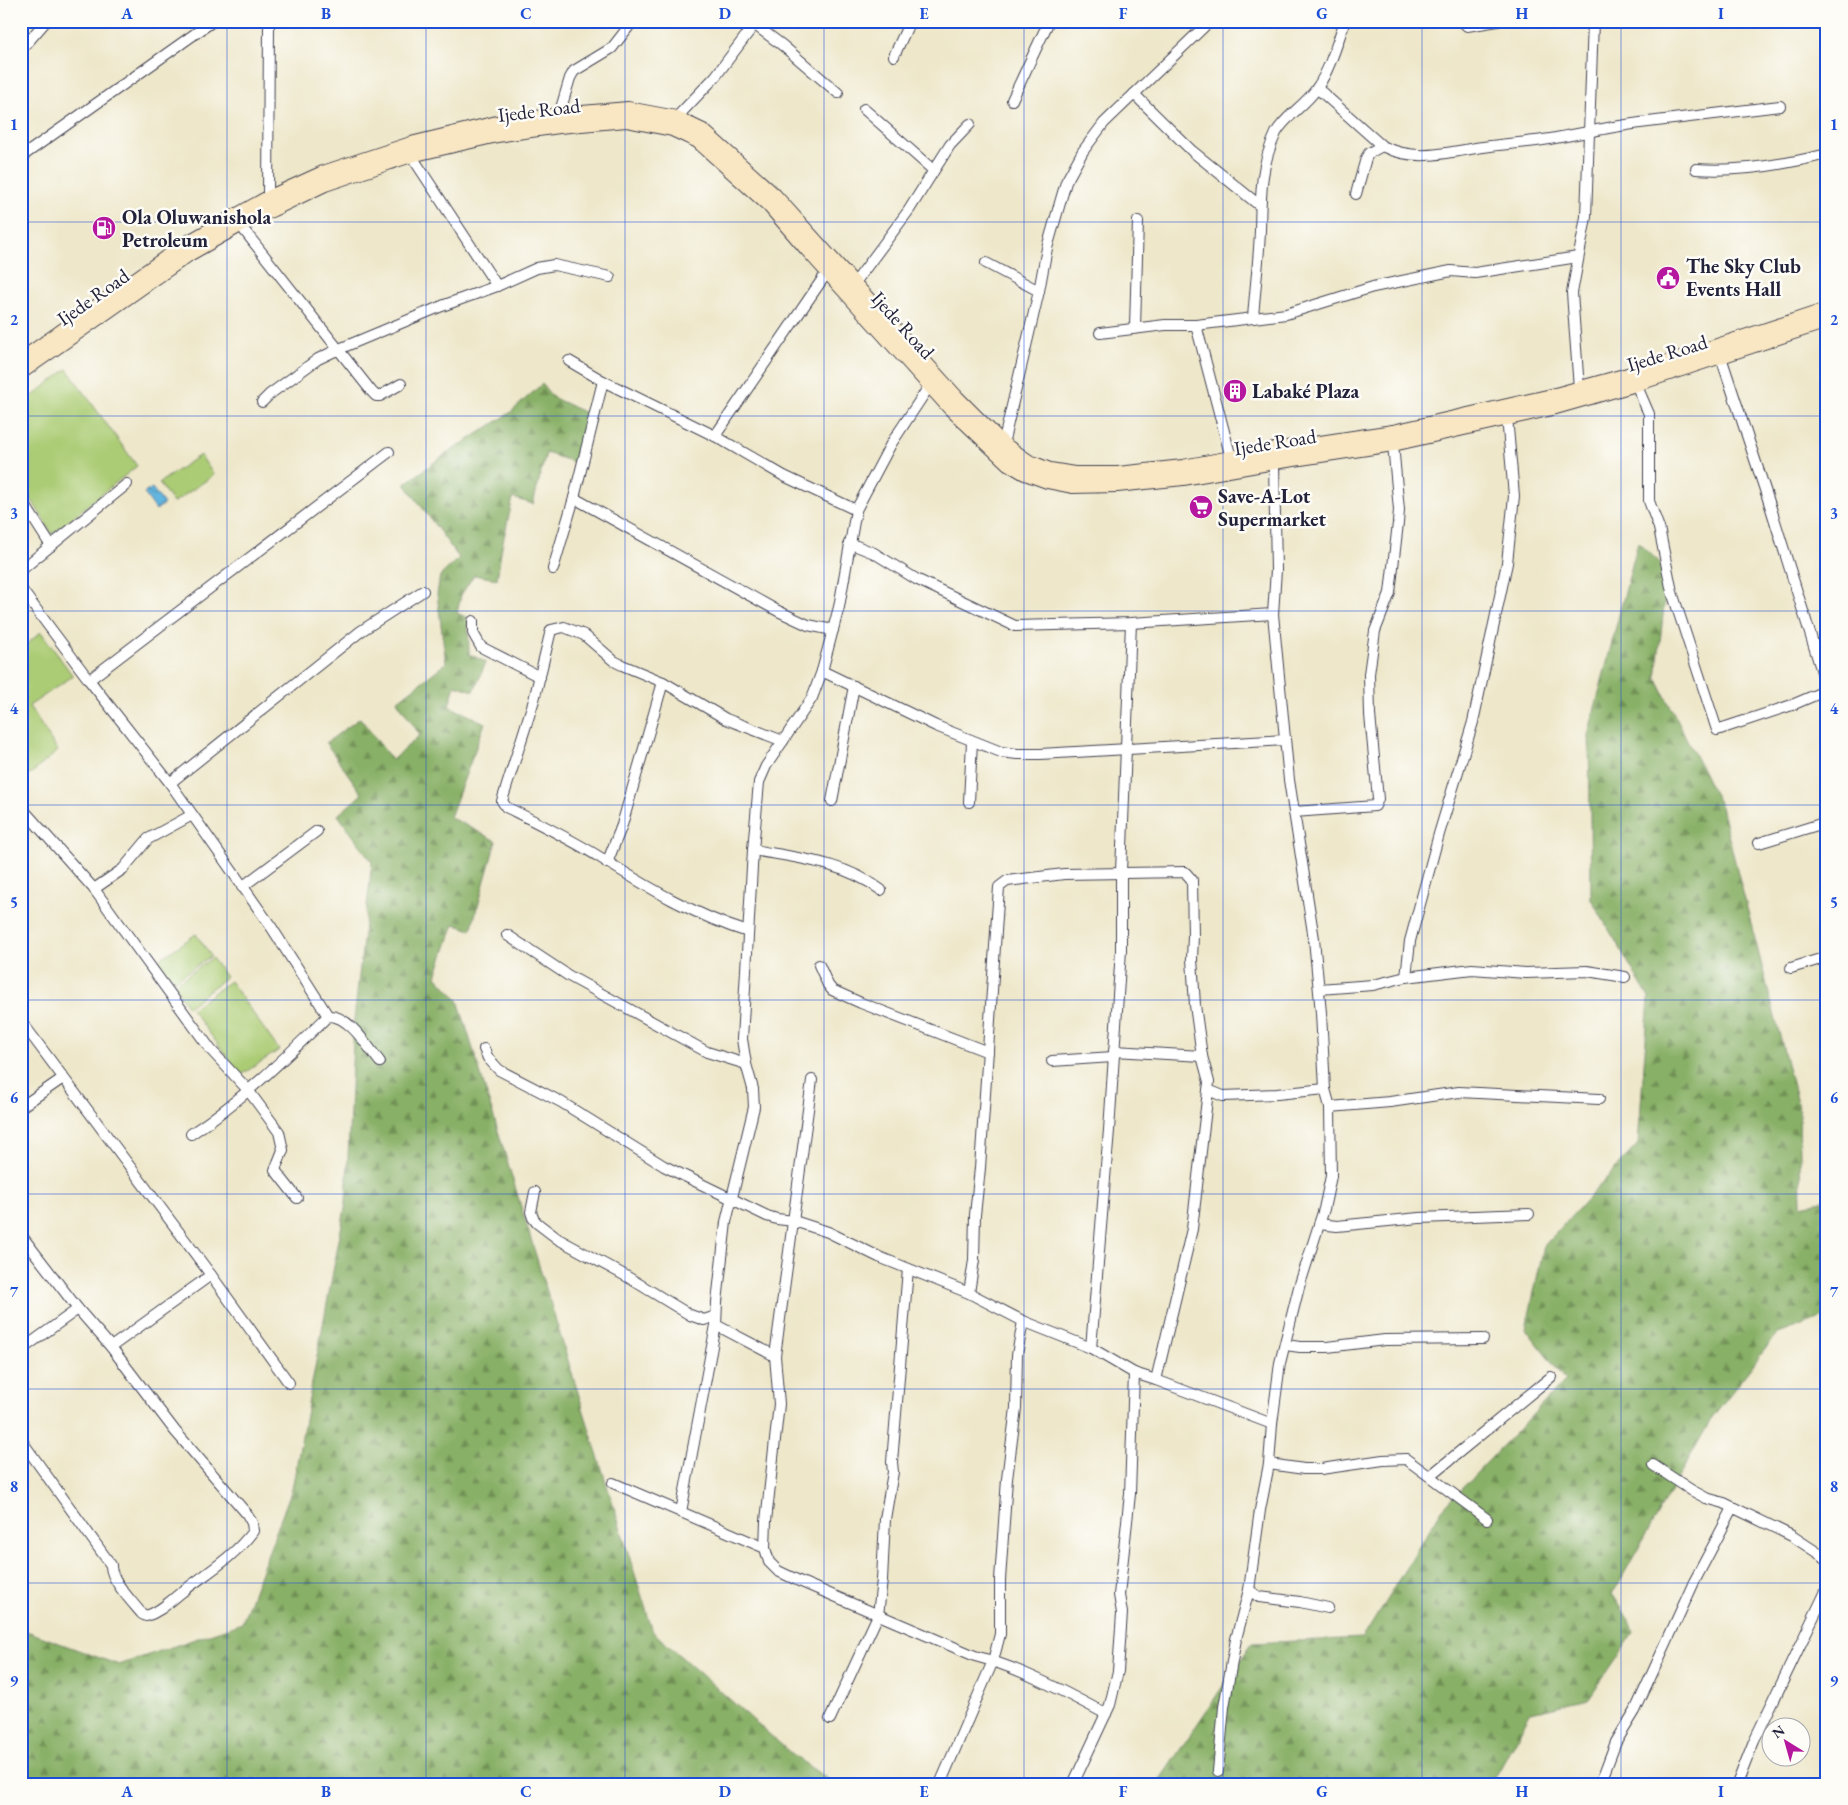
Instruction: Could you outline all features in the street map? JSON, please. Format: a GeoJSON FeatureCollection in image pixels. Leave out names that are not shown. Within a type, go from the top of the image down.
{"type":"FeatureCollection","features":[{"type":"Feature","properties":{"kind":"main road","name":"Ijede Road"},"geometry":{"type":"LineString","coordinates":[[21,360],[187,243],[268,198],[323,173],[411,144],[497,123],[628,109],[676,118],[704,131],[775,196],[957,398],[1004,444],[1029,462],[1050,470],[1074,474],[1118,474],[1183,467],[1393,432],[1579,389],[1645,370],[1827,310]]}},
{"type":"Feature","properties":{"kind":"main road","name":"Ijede Road"},"geometry":{"type":"LineString","coordinates":[[21,372],[190,254],[240,225],[325,184],[411,155],[497,135],[559,126],[626,120],[672,129],[698,141],[712,152],[769,205],[950,408],[1008,463],[1025,473],[1047,481],[1072,486],[1117,485],[1183,478],[1393,444],[1552,408],[1636,384],[1827,322]]}},
{"type":"Feature","properties":{"kind":"street"},"geometry":{"type":"LineString","coordinates":[[21,50],[46,21]]}},
{"type":"Feature","properties":{"kind":"street"},"geometry":{"type":"LineString","coordinates":[[21,158],[213,21]]}},
{"type":"Feature","properties":{"kind":"street"},"geometry":{"type":"LineString","coordinates":[[268,198],[270,21]]}},
{"type":"Feature","properties":{"kind":"street"},"geometry":{"type":"LineString","coordinates":[[559,115],[570,78],[574,71],[612,48],[633,21]]}},
{"type":"Feature","properties":{"kind":"street"},"geometry":{"type":"LineString","coordinates":[[894,56],[910,21]]}},
{"type":"Feature","properties":{"kind":"street"},"geometry":{"type":"LineString","coordinates":[[1012,100],[1049,21]]}},
{"type":"Feature","properties":{"kind":"street"},"geometry":{"type":"LineString","coordinates":[[1004,444],[1049,239],[1066,182],[1092,138],[1104,123],[1210,21]]}},
{"type":"Feature","properties":{"kind":"street"},"geometry":{"type":"LineString","coordinates":[[1253,318],[1260,230],[1259,205],[1264,165],[1277,130],[1306,102],[1317,88],[1330,62],[1345,21]]}},
{"type":"Feature","properties":{"kind":"street"},"geometry":{"type":"LineString","coordinates":[[1462,21],[1467,26],[1498,21]]}},
{"type":"Feature","properties":{"kind":"street"},"geometry":{"type":"LineString","coordinates":[[1579,389],[1572,293],[1586,217],[1593,21]]}},
{"type":"Feature","properties":{"kind":"street"},"geometry":{"type":"LineString","coordinates":[[676,118],[715,77],[756,23],[838,93]]}},
{"type":"Feature","properties":{"kind":"street"},"geometry":{"type":"LineString","coordinates":[[1317,88],[1382,146],[1415,156],[1437,156],[1640,123],[1780,106]]}},
{"type":"Feature","properties":{"kind":"street"},"geometry":{"type":"LineString","coordinates":[[1134,94],[1192,151],[1259,205]]}},
{"type":"Feature","properties":{"kind":"street"},"geometry":{"type":"LineString","coordinates":[[864,109],[934,170]]}},
{"type":"Feature","properties":{"kind":"street"},"geometry":{"type":"LineString","coordinates":[[854,284],[909,210],[950,145],[970,124]]}},
{"type":"Feature","properties":{"kind":"street"},"geometry":{"type":"LineString","coordinates":[[1356,194],[1366,158],[1382,146]]}},
{"type":"Feature","properties":{"kind":"street"},"geometry":{"type":"LineString","coordinates":[[1696,169],[1754,168],[1827,154]]}},
{"type":"Feature","properties":{"kind":"street"},"geometry":{"type":"LineString","coordinates":[[411,155],[497,286]]}},
{"type":"Feature","properties":{"kind":"street"},"geometry":{"type":"LineString","coordinates":[[1135,328],[1138,221]]}},
{"type":"Feature","properties":{"kind":"street"},"geometry":{"type":"LineString","coordinates":[[240,225],[376,396],[380,396],[400,384]]}},
{"type":"Feature","properties":{"kind":"street"},"geometry":{"type":"LineString","coordinates":[[1100,333],[1165,325],[1196,325],[1286,314],[1373,287],[1451,271],[1474,273],[1578,257]]}},
{"type":"Feature","properties":{"kind":"street"},"geometry":{"type":"LineString","coordinates":[[986,263],[1039,291]]}},
{"type":"Feature","properties":{"kind":"street"},"geometry":{"type":"LineString","coordinates":[[262,402],[318,359],[537,268],[554,266],[610,277]]}},
{"type":"Feature","properties":{"kind":"street"},"geometry":{"type":"LineString","coordinates":[[715,436],[828,271]]}},
{"type":"Feature","properties":{"kind":"street"},"geometry":{"type":"LineString","coordinates":[[1196,325],[1231,458]]}},
{"type":"Feature","properties":{"kind":"street"},"geometry":{"type":"LineString","coordinates":[[1636,384],[1649,414],[1649,501],[1659,528],[1672,592],[1717,730],[1792,705],[1827,689],[1766,493],[1721,357]]}},
{"type":"Feature","properties":{"kind":"street"},"geometry":{"type":"LineString","coordinates":[[570,361],[603,381],[715,436],[784,476],[856,510]]}},
{"type":"Feature","properties":{"kind":"street"},"geometry":{"type":"LineString","coordinates":[[553,569],[574,498],[603,381]]}},
{"type":"Feature","properties":{"kind":"street"},"geometry":{"type":"LineString","coordinates":[[682,1512],[716,1320],[722,1244],[754,1107],[753,1089],[742,1039],[759,782],[766,766],[812,698],[822,671],[839,607],[856,510],[891,444],[930,385]]}},
{"type":"Feature","properties":{"kind":"street"},"geometry":{"type":"LineString","coordinates":[[1406,977],[1410,941],[1439,834],[1473,722],[1507,563],[1514,496],[1508,417]]}},
{"type":"Feature","properties":{"kind":"street"},"geometry":{"type":"LineString","coordinates":[[1294,812],[1375,806],[1378,799],[1370,715],[1369,674],[1374,631],[1390,593],[1398,523],[1399,510],[1393,444]]}},
{"type":"Feature","properties":{"kind":"street"},"geometry":{"type":"LineString","coordinates":[[89,680],[389,452]]}},
{"type":"Feature","properties":{"kind":"street"},"geometry":{"type":"LineString","coordinates":[[1218,1771],[1224,1707],[1236,1639],[1249,1590],[1260,1510],[1269,1464],[1280,1363],[1299,1287],[1329,1190],[1331,1176],[1330,1108],[1325,1089],[1314,939],[1294,812],[1273,614],[1276,570],[1274,462]]}},
{"type":"Feature","properties":{"kind":"street"},"geometry":{"type":"LineString","coordinates":[[21,570],[127,484]]}},
{"type":"Feature","properties":{"kind":"street"},"geometry":{"type":"LineString","coordinates":[[574,498],[778,611],[808,625],[833,630]]}},
{"type":"Feature","properties":{"kind":"street"},"geometry":{"type":"LineString","coordinates":[[21,499],[51,546]]}},
{"type":"Feature","properties":{"kind":"street"},"geometry":{"type":"LineString","coordinates":[[849,543],[874,553],[916,578],[1015,626],[1131,623],[1273,614]]}},
{"type":"Feature","properties":{"kind":"street"},"geometry":{"type":"LineString","coordinates":[[21,589],[192,814],[277,935],[328,1016]]}},
{"type":"Feature","properties":{"kind":"street"},"geometry":{"type":"LineString","coordinates":[[170,784],[361,631],[423,591]]}},
{"type":"Feature","properties":{"kind":"street"},"geometry":{"type":"LineString","coordinates":[[473,622],[474,633],[481,647],[540,677]]}},
{"type":"Feature","properties":{"kind":"street"},"geometry":{"type":"LineString","coordinates":[[1091,1348],[1121,950],[1121,872],[1131,623]]}},
{"type":"Feature","properties":{"kind":"street"},"geometry":{"type":"LineString","coordinates":[[748,932],[708,918],[506,806],[502,801],[540,677],[551,630],[564,626],[584,635],[614,661],[663,682],[726,719],[783,741]]}},
{"type":"Feature","properties":{"kind":"street"},"geometry":{"type":"LineString","coordinates":[[822,671],[936,726],[1001,752],[1018,754],[1285,740]]}},
{"type":"Feature","properties":{"kind":"street"},"geometry":{"type":"LineString","coordinates":[[607,863],[622,825],[663,682]]}},
{"type":"Feature","properties":{"kind":"street"},"geometry":{"type":"LineString","coordinates":[[832,801],[854,686]]}},
{"type":"Feature","properties":{"kind":"street"},"geometry":{"type":"LineString","coordinates":[[969,802],[972,741]]}},
{"type":"Feature","properties":{"kind":"street"},"geometry":{"type":"LineString","coordinates":[[21,807],[94,890],[210,1050],[248,1090],[280,1132],[283,1150],[275,1170],[297,1198]]}},
{"type":"Feature","properties":{"kind":"street"},"geometry":{"type":"LineString","coordinates":[[94,890],[123,868],[148,839],[192,814]]}},
{"type":"Feature","properties":{"kind":"street"},"geometry":{"type":"LineString","coordinates":[[1760,842],[1827,822]]}},
{"type":"Feature","properties":{"kind":"street"},"geometry":{"type":"LineString","coordinates":[[242,887],[317,831]]}},
{"type":"Feature","properties":{"kind":"street"},"geometry":{"type":"LineString","coordinates":[[753,850],[834,865],[858,876],[881,890]]}},
{"type":"Feature","properties":{"kind":"street"},"geometry":{"type":"LineString","coordinates":[[969,1294],[974,1260],[975,1215],[980,1168],[999,888],[1001,884],[1007,881],[1064,874],[1180,871],[1188,875],[1192,880],[1192,959],[1195,1005],[1202,1056],[1209,1082],[1192,1229],[1156,1380]]}},
{"type":"Feature","properties":{"kind":"street"},"geometry":{"type":"LineString","coordinates":[[507,936],[569,976],[707,1052],[746,1064]]}},
{"type":"Feature","properties":{"kind":"street"},"geometry":{"type":"LineString","coordinates":[[1791,968],[1827,956]]}},
{"type":"Feature","properties":{"kind":"street"},"geometry":{"type":"LineString","coordinates":[[819,965],[832,990],[988,1052]]}},
{"type":"Feature","properties":{"kind":"street"},"geometry":{"type":"LineString","coordinates":[[1319,989],[1373,985],[1406,977],[1477,969],[1526,973],[1587,971],[1625,977]]}},
{"type":"Feature","properties":{"kind":"street"},"geometry":{"type":"LineString","coordinates":[[191,1134],[248,1090],[328,1016],[334,1015],[347,1022],[380,1062]]}},
{"type":"Feature","properties":{"kind":"street"},"geometry":{"type":"LineString","coordinates":[[21,1022],[289,1383]]}},
{"type":"Feature","properties":{"kind":"street"},"geometry":{"type":"LineString","coordinates":[[484,1049],[488,1058],[499,1070],[561,1102],[664,1166],[766,1216],[794,1221],[828,1232],[908,1269],[969,1294],[1022,1321],[1091,1348],[1134,1373],[1272,1424]]}},
{"type":"Feature","properties":{"kind":"street"},"geometry":{"type":"LineString","coordinates":[[1052,1061],[1114,1054],[1202,1056]]}},
{"type":"Feature","properties":{"kind":"street"},"geometry":{"type":"LineString","coordinates":[[21,1107],[62,1078]]}},
{"type":"Feature","properties":{"kind":"street"},"geometry":{"type":"LineString","coordinates":[[812,1080],[775,1356],[779,1404],[766,1521],[765,1548],[768,1562],[778,1571],[975,1656],[993,1661],[1066,1693],[1106,1714]]}},
{"type":"Feature","properties":{"kind":"street"},"geometry":{"type":"LineString","coordinates":[[1208,1090],[1223,1096],[1277,1094],[1325,1089]]}},
{"type":"Feature","properties":{"kind":"street"},"geometry":{"type":"LineString","coordinates":[[1330,1108],[1459,1092],[1599,1100]]}},
{"type":"Feature","properties":{"kind":"street"},"geometry":{"type":"LineString","coordinates":[[535,1192],[531,1212],[533,1218],[558,1239],[626,1276],[690,1315],[704,1320],[716,1320],[775,1356]]}},
{"type":"Feature","properties":{"kind":"street"},"geometry":{"type":"LineString","coordinates":[[1319,1224],[1337,1226],[1419,1218],[1529,1214]]}},
{"type":"Feature","properties":{"kind":"street"},"geometry":{"type":"LineString","coordinates":[[21,1235],[78,1309],[111,1347],[175,1431],[247,1514],[252,1523],[253,1531],[233,1554],[163,1608],[146,1616],[142,1614],[114,1578],[111,1572],[111,1565],[21,1440]]}},
{"type":"Feature","properties":{"kind":"street"},"geometry":{"type":"LineString","coordinates":[[830,1719],[878,1615],[885,1519],[893,1472],[892,1462],[908,1269]]}},
{"type":"Feature","properties":{"kind":"street"},"geometry":{"type":"LineString","coordinates":[[111,1347],[210,1275]]}},
{"type":"Feature","properties":{"kind":"street"},"geometry":{"type":"LineString","coordinates":[[21,1350],[78,1309]]}},
{"type":"Feature","properties":{"kind":"street"},"geometry":{"type":"LineString","coordinates":[[940,1784],[993,1661],[1000,1634],[1000,1572],[1007,1479],[1016,1408],[1017,1355],[1022,1321]]}},
{"type":"Feature","properties":{"kind":"street"},"geometry":{"type":"LineString","coordinates":[[1286,1344],[1300,1347],[1327,1348],[1385,1340],[1483,1339]]}},
{"type":"Feature","properties":{"kind":"street"},"geometry":{"type":"LineString","coordinates":[[1073,1784],[1110,1705],[1118,1670],[1122,1613],[1119,1595],[1130,1494],[1134,1373]]}},
{"type":"Feature","properties":{"kind":"street"},"geometry":{"type":"LineString","coordinates":[[1430,1476],[1551,1377]]}},
{"type":"Feature","properties":{"kind":"street"},"geometry":{"type":"LineString","coordinates":[[1269,1464],[1304,1469],[1321,1469],[1398,1459],[1406,1460],[1487,1519]]}},
{"type":"Feature","properties":{"kind":"street"},"geometry":{"type":"LineString","coordinates":[[1653,1465],[1691,1490],[1792,1536],[1827,1559]]}},
{"type":"Feature","properties":{"kind":"street"},"geometry":{"type":"LineString","coordinates":[[613,1484],[765,1548]]}},
{"type":"Feature","properties":{"kind":"street"},"geometry":{"type":"LineString","coordinates":[[1600,1784],[1616,1742],[1635,1711],[1694,1582],[1732,1508]]}},
{"type":"Feature","properties":{"kind":"street"},"geometry":{"type":"LineString","coordinates":[[1737,1784],[1754,1741],[1827,1589]]}},
{"type":"Feature","properties":{"kind":"street"},"geometry":{"type":"LineString","coordinates":[[1249,1590],[1259,1596],[1328,1608]]}},
{"type":"Feature","properties":{"kind":"green space"},"geometry":{"type":"Polygon","coordinates":[[[67,369],[137,466],[52,534],[21,482],[21,405],[67,369]]]}},
{"type":"Feature","properties":{"kind":"green space"},"geometry":{"type":"Polygon","coordinates":[[[542,384],[552,397],[588,414],[577,463],[546,453],[533,504],[513,498],[497,579],[474,575],[461,595],[457,613],[468,618],[469,654],[486,662],[474,691],[455,685],[449,706],[485,723],[450,817],[496,841],[471,930],[454,924],[436,976],[458,1000],[653,1632],[794,1756],[835,1784],[21,1784],[21,1629],[119,1665],[242,1623],[292,1489],[346,1203],[354,1020],[372,862],[338,815],[362,794],[326,743],[360,718],[392,760],[420,735],[397,701],[446,663],[437,594],[440,576],[459,558],[405,484],[440,458],[510,413],[542,384]]]}},
{"type":"Feature","properties":{"kind":"green space"},"geometry":{"type":"Polygon","coordinates":[[[200,455],[214,475],[173,503],[159,483],[200,455]]]}},
{"type":"Feature","properties":{"kind":"green space"},"geometry":{"type":"Polygon","coordinates":[[[1638,542],[1668,570],[1656,678],[1721,807],[1799,1110],[1801,1205],[1827,1200],[1827,1316],[1777,1334],[1713,1416],[1612,1595],[1635,1631],[1589,1699],[1531,1712],[1491,1784],[1157,1784],[1252,1643],[1363,1638],[1442,1509],[1566,1380],[1526,1329],[1544,1246],[1638,1144],[1649,998],[1591,899],[1589,731],[1638,542]]]}},
{"type":"Feature","properties":{"kind":"green space"},"geometry":{"type":"Polygon","coordinates":[[[41,632],[73,676],[29,706],[58,751],[21,782],[21,649],[41,632]]]}},
{"type":"Feature","properties":{"kind":"green space"},"geometry":{"type":"Polygon","coordinates":[[[196,934],[211,956],[171,983],[156,962],[196,934]]]}},
{"type":"Feature","properties":{"kind":"green space"},"geometry":{"type":"Polygon","coordinates":[[[212,958],[226,977],[188,1007],[173,985],[212,958]]]}},
{"type":"Feature","properties":{"kind":"green space"},"geometry":{"type":"Polygon","coordinates":[[[230,981],[279,1050],[241,1075],[191,1009],[230,981]]]}},
{"type":"Feature","properties":{"kind":"water"},"geometry":{"type":"Polygon","coordinates":[[[152,488],[164,504],[156,510],[144,493],[152,488]]]}},
{"type":"Feature","properties":{"kind":"place","name":"Ola Oluwanishola Petroleum"},"geometry":{"type":"Point","coordinates":[104,228]}},
{"type":"Feature","properties":{"kind":"place","name":"The Sky Club Events Hall"},"geometry":{"type":"Point","coordinates":[1668,278]}},
{"type":"Feature","properties":{"kind":"place","name":"Labaké Plaza"},"geometry":{"type":"Point","coordinates":[1235,391]}},
{"type":"Feature","properties":{"kind":"place","name":"Save-A-Lot Supermarket"},"geometry":{"type":"Point","coordinates":[1201,507]}}]}
